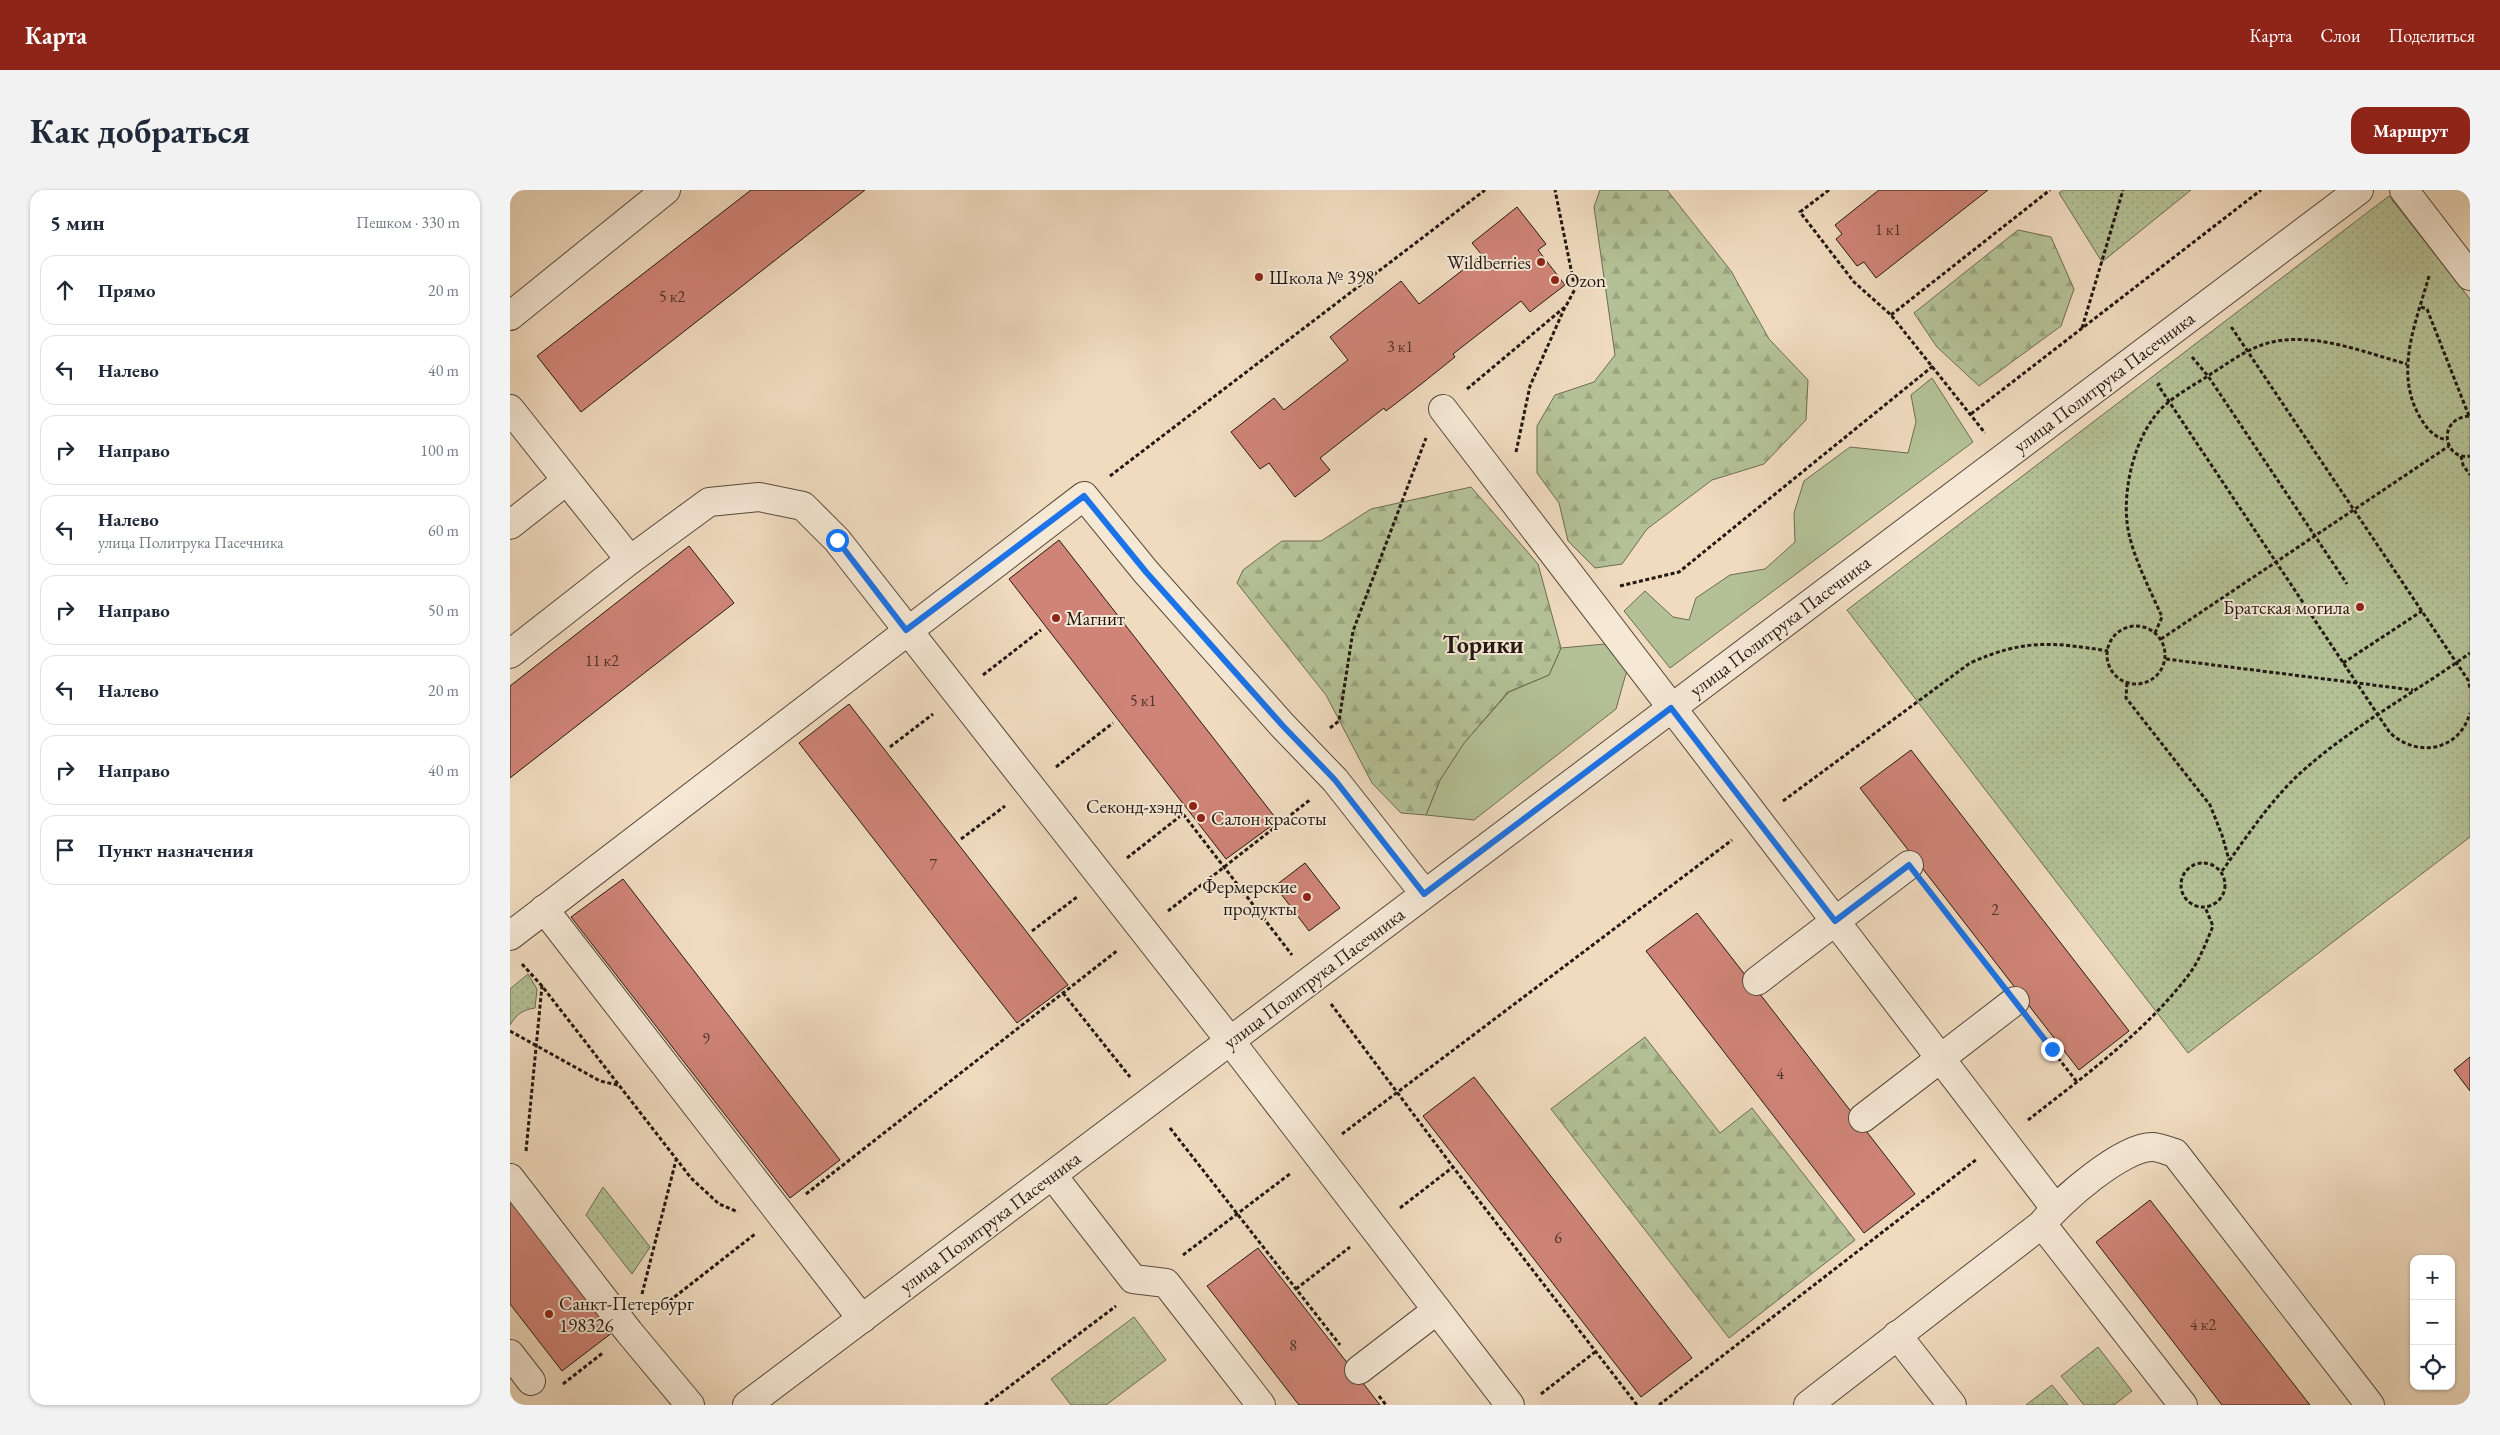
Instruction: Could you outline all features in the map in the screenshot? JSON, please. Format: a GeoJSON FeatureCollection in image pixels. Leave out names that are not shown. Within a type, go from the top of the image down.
{"type":"FeatureCollection","features":[{"type":"Feature","properties":{"kind":"street"},"geometry":{"type":"LineString","coordinates":[[510,316],[666,190]]}},
{"type":"Feature","properties":{"kind":"street","name":"улица Политрука Пасечника"},"geometry":{"type":"LineString","coordinates":[[747,1405],[2359,190]]}},
{"type":"Feature","properties":{"kind":"street"},"geometry":{"type":"LineString","coordinates":[[2404,190],[2470,276]]}},
{"type":"Feature","properties":{"kind":"street"},"geometry":{"type":"LineString","coordinates":[[510,409],[630,560]]}},
{"type":"Feature","properties":{"kind":"street"},"geometry":{"type":"LineString","coordinates":[[1443,409],[2002,1140],[2048,1216],[2183,1405]]}},
{"type":"Feature","properties":{"kind":"street"},"geometry":{"type":"LineString","coordinates":[[510,524],[566,481]]}},
{"type":"Feature","properties":{"kind":"street"},"geometry":{"type":"LineString","coordinates":[[513,947],[544,909],[906,630],[1084,496],[1146,572],[1283,726],[1335,780],[1424,894]]}},
{"type":"Feature","properties":{"kind":"street"},"geometry":{"type":"LineString","coordinates":[[510,654],[630,560],[709,502],[759,497],[803,506],[837,540],[1231,1042],[1437,1310],[1522,1402]]}},
{"type":"Feature","properties":{"kind":"street"},"geometry":{"type":"LineString","coordinates":[[1757,982],[1909,865]]}},
{"type":"Feature","properties":{"kind":"street"},"geometry":{"type":"LineString","coordinates":[[544,909],[774,1219],[862,1319]]}},
{"type":"Feature","properties":{"kind":"street"},"geometry":{"type":"LineString","coordinates":[[1863,1118],[2015,1001]]}},
{"type":"Feature","properties":{"kind":"street"},"geometry":{"type":"LineString","coordinates":[[1808,1405],[2048,1216],[2104,1168],[2130,1154],[2152,1147],[2175,1153],[2370,1405]]}},
{"type":"Feature","properties":{"kind":"street"},"geometry":{"type":"LineString","coordinates":[[1052,1176],[1132,1279],[1166,1283],[1261,1405]]}},
{"type":"Feature","properties":{"kind":"street"},"geometry":{"type":"LineString","coordinates":[[512,1180],[629,1332],[690,1405]]}},
{"type":"Feature","properties":{"kind":"street"},"geometry":{"type":"LineString","coordinates":[[1359,1370],[1437,1310]]}},
{"type":"Feature","properties":{"kind":"street"},"geometry":{"type":"LineString","coordinates":[[1897,1335],[1952,1405]]}},
{"type":"Feature","properties":{"kind":"street"},"geometry":{"type":"LineString","coordinates":[[510,1354],[531,1380]]}},
{"type":"Feature","properties":{"kind":"path"},"geometry":{"type":"LineString","coordinates":[[1084,496],[1485,190]]}},
{"type":"Feature","properties":{"kind":"path"},"geometry":{"type":"LineString","coordinates":[[1829,190],[1800,212],[1854,282],[1891,315],[2004,458]]}},
{"type":"Feature","properties":{"kind":"path"},"geometry":{"type":"LineString","coordinates":[[1891,315],[2050,190]]}},
{"type":"Feature","properties":{"kind":"path"},"geometry":{"type":"LineString","coordinates":[[2082,329],[2123,190]]}},
{"type":"Feature","properties":{"kind":"path"},"geometry":{"type":"LineString","coordinates":[[1971,414],[2261,190]]}},
{"type":"Feature","properties":{"kind":"path"},"geometry":{"type":"LineString","coordinates":[[2440,238],[2407,364],[2406,382],[2414,407],[2436,438],[2447,440]]}},
{"type":"Feature","properties":{"kind":"path"},"geometry":{"type":"LineString","coordinates":[[1507,493],[1530,386],[1566,306]]}},
{"type":"Feature","properties":{"kind":"path"},"geometry":{"type":"LineString","coordinates":[[2421,307],[2428,309],[2470,416],[2460,417],[2452,422],[2448,430],[2447,440],[2457,454],[2470,456]]}},
{"type":"Feature","properties":{"kind":"path"},"geometry":{"type":"LineString","coordinates":[[2224,334],[2232,328],[2468,680],[2470,688]]}},
{"type":"Feature","properties":{"kind":"path"},"geometry":{"type":"LineString","coordinates":[[2172,330],[2208,376],[2347,584]]}},
{"type":"Feature","properties":{"kind":"path"},"geometry":{"type":"LineString","coordinates":[[2156,633],[2162,618],[2130,539],[2127,524],[2127,491],[2131,468],[2138,450],[2152,421],[2169,402],[2247,350],[2277,341],[2304,340],[2330,344],[2407,364]]}},
{"type":"Feature","properties":{"kind":"path"},"geometry":{"type":"LineString","coordinates":[[2186,363],[2201,352]]}},
{"type":"Feature","properties":{"kind":"path"},"geometry":{"type":"LineString","coordinates":[[1593,606],[1623,584],[1679,572],[1932,366]]}},
{"type":"Feature","properties":{"kind":"path"},"geometry":{"type":"LineString","coordinates":[[2165,380],[2158,385],[2390,733],[2412,747],[2428,748],[2444,744],[2457,735],[2467,722],[2470,713]]}},
{"type":"Feature","properties":{"kind":"path"},"geometry":{"type":"LineString","coordinates":[[2161,638],[2450,446]]}},
{"type":"Feature","properties":{"kind":"path"},"geometry":{"type":"LineString","coordinates":[[2461,455],[2463,465],[2470,475]]}},
{"type":"Feature","properties":{"kind":"path"},"geometry":{"type":"LineString","coordinates":[[2343,663],[2422,611]]}},
{"type":"Feature","properties":{"kind":"path"},"geometry":{"type":"LineString","coordinates":[[2134,625],[2146,627],[2161,638],[2166,659],[2158,674],[2149,681],[2138,684],[2127,683],[2117,677],[2110,668],[2107,657],[2108,651],[2114,636],[2123,629],[2134,625]]}},
{"type":"Feature","properties":{"kind":"path"},"geometry":{"type":"LineString","coordinates":[[985,1405],[1758,820],[1970,663],[1996,651],[2024,645],[2071,644],[2108,651]]}},
{"type":"Feature","properties":{"kind":"path"},"geometry":{"type":"LineString","coordinates":[[2222,871],[2289,784],[2378,714],[2470,653]]}},
{"type":"Feature","properties":{"kind":"path"},"geometry":{"type":"LineString","coordinates":[[2166,659],[2414,690]]}},
{"type":"Feature","properties":{"kind":"path"},"geometry":{"type":"LineString","coordinates":[[2127,683],[2126,698],[2210,806],[2222,835],[2229,861]]}},
{"type":"Feature","properties":{"kind":"path"},"geometry":{"type":"LineString","coordinates":[[531,1380],[562,1384],[1335,780]]}},
{"type":"Feature","properties":{"kind":"path"},"geometry":{"type":"LineString","coordinates":[[2201,862],[2213,864],[2222,871],[2226,882],[2224,894],[2216,903],[2205,907],[2194,906],[2185,898],[2181,887],[2182,876],[2190,867],[2201,862]]}},
{"type":"Feature","properties":{"kind":"path"},"geometry":{"type":"LineString","coordinates":[[1909,865],[2077,1082]]}},
{"type":"Feature","properties":{"kind":"path"},"geometry":{"type":"LineString","coordinates":[[1224,866],[1294,957]]}},
{"type":"Feature","properties":{"kind":"path"},"geometry":{"type":"LineString","coordinates":[[1659,1405],[2077,1082],[2143,1024],[2188,976],[2206,945],[2213,926],[2205,907]]}},
{"type":"Feature","properties":{"kind":"path"},"geometry":{"type":"LineString","coordinates":[[513,947],[691,1178],[720,1204],[733,1211],[761,1214],[774,1219]]}},
{"type":"Feature","properties":{"kind":"path"},"geometry":{"type":"LineString","coordinates":[[512,1180],[526,1152],[542,986]]}},
{"type":"Feature","properties":{"kind":"path"},"geometry":{"type":"LineString","coordinates":[[1064,993],[1386,1405]]}},
{"type":"Feature","properties":{"kind":"path"},"geometry":{"type":"LineString","coordinates":[[1328,1000],[1453,1167],[1637,1405]]}},
{"type":"Feature","properties":{"kind":"path"},"geometry":{"type":"LineString","coordinates":[[510,1031],[600,1081],[619,1085]]}},
{"type":"Feature","properties":{"kind":"path"},"geometry":{"type":"LineString","coordinates":[[629,1332],[640,1312],[640,1297],[644,1288],[676,1160]]}},
{"type":"Feature","properties":{"kind":"path"},"geometry":{"type":"LineString","coordinates":[[1522,1402],[1595,1352]]}},
{"type":"Feature","properties":{"kind":"green space"},"geometry":{"type":"Polygon","coordinates":[[[1600,190],[1667,190],[1731,271],[1769,339],[1808,380],[1806,420],[1764,464],[1712,480],[1647,529],[1622,564],[1595,568],[1568,541],[1559,503],[1537,473],[1537,426],[1555,395],[1594,382],[1615,355],[1594,207],[1600,190]]]}},
{"type":"Feature","properties":{"kind":"green space"},"geometry":{"type":"Polygon","coordinates":[[[2063,190],[2191,190],[2102,262],[2059,193],[2063,190]]]}},
{"type":"Feature","properties":{"kind":"green space"},"geometry":{"type":"Polygon","coordinates":[[[2389,196],[2470,299],[2470,837],[2188,1053],[1847,610],[2389,196]]]}},
{"type":"Feature","properties":{"kind":"green space"},"geometry":{"type":"Polygon","coordinates":[[[2018,230],[2051,237],[2074,289],[2061,326],[1979,386],[1937,347],[1914,313],[2018,230]]]}},
{"type":"Feature","properties":{"kind":"green space"},"geometry":{"type":"Polygon","coordinates":[[[1932,378],[1973,442],[1670,668],[1624,611],[1645,591],[1673,617],[1689,620],[1696,598],[1730,575],[1765,569],[1795,542],[1794,513],[1804,481],[1850,447],[1908,453],[1916,422],[1911,395],[1932,378]]]}},
{"type":"Feature","properties":{"kind":"green space"},"geometry":{"type":"Polygon","coordinates":[[[1471,487],[1538,564],[1561,648],[1549,675],[1508,692],[1464,743],[1440,780],[1426,815],[1401,813],[1372,783],[1326,695],[1237,583],[1243,570],[1282,541],[1321,541],[1371,509],[1471,487]]]}},
{"type":"Feature","properties":{"kind":"green space"},"geometry":{"type":"Polygon","coordinates":[[[1605,644],[1627,670],[1616,709],[1474,820],[1426,815],[1440,780],[1464,743],[1509,692],[1549,675],[1561,648],[1605,644]]]}},
{"type":"Feature","properties":{"kind":"green space"},"geometry":{"type":"Polygon","coordinates":[[[528,974],[537,989],[535,1008],[520,1013],[510,1025],[510,989],[528,974]]]}},
{"type":"Feature","properties":{"kind":"green space"},"geometry":{"type":"Polygon","coordinates":[[[1645,1037],[1720,1133],[1752,1108],[1855,1240],[1729,1338],[1551,1109],[1645,1037]]]}},
{"type":"Feature","properties":{"kind":"green space"},"geometry":{"type":"Polygon","coordinates":[[[603,1187],[650,1247],[632,1274],[586,1215],[603,1187]]]}},
{"type":"Feature","properties":{"kind":"green space"},"geometry":{"type":"Polygon","coordinates":[[[1134,1317],[1166,1360],[1106,1405],[1071,1405],[1051,1379],[1134,1317]]]}},
{"type":"Feature","properties":{"kind":"green space"},"geometry":{"type":"Polygon","coordinates":[[[2098,1347],[2132,1391],[2114,1405],[2084,1405],[2061,1376],[2098,1347]]]}},
{"type":"Feature","properties":{"kind":"green space"},"geometry":{"type":"Polygon","coordinates":[[[2052,1385],[2068,1405],[2026,1405],[2052,1385]]]}},
{"type":"Feature","properties":{"kind":"building"},"geometry":{"type":"Polygon","coordinates":[[[751,190],[865,190],[581,412],[537,356],[751,190]]]}},
{"type":"Feature","properties":{"kind":"building"},"geometry":{"type":"Polygon","coordinates":[[[1879,190],[1988,190],[1876,278],[1864,262],[1857,266],[1836,239],[1842,234],[1835,225],[1879,190]]]}},
{"type":"Feature","properties":{"kind":"building"},"geometry":{"type":"Polygon","coordinates":[[[1517,207],[1546,244],[1538,250],[1565,285],[1530,312],[1521,301],[1453,354],[1455,357],[1420,385],[1386,411],[1384,408],[1320,458],[1330,470],[1295,497],[1269,463],[1260,469],[1231,432],[1274,398],[1284,410],[1348,360],[1330,337],[1401,281],[1419,304],[1482,255],[1472,243],[1517,207]]]}},
{"type":"Feature","properties":{"kind":"building"},"geometry":{"type":"Polygon","coordinates":[[[1059,540],[1278,821],[1226,859],[1009,579],[1059,540]]]}},
{"type":"Feature","properties":{"kind":"building"},"geometry":{"type":"Polygon","coordinates":[[[689,546],[734,603],[510,778],[510,686],[689,546]]]}},
{"type":"Feature","properties":{"kind":"building"},"geometry":{"type":"Polygon","coordinates":[[[849,704],[1068,985],[1017,1023],[799,743],[849,704]]]}},
{"type":"Feature","properties":{"kind":"building"},"geometry":{"type":"Polygon","coordinates":[[[1911,750],[2129,1031],[2079,1070],[1860,788],[1911,750]]]}},
{"type":"Feature","properties":{"kind":"building","name":"Фермерские продукты"},"geometry":{"type":"Polygon","coordinates":[[[1305,863],[1340,908],[1309,931],[1275,886],[1305,863]]]}},
{"type":"Feature","properties":{"kind":"building"},"geometry":{"type":"Polygon","coordinates":[[[623,879],[840,1160],[790,1198],[571,917],[623,879]]]}},
{"type":"Feature","properties":{"kind":"building"},"geometry":{"type":"Polygon","coordinates":[[[1697,913],[1915,1194],[1864,1233],[1646,951],[1697,913]]]}},
{"type":"Feature","properties":{"kind":"building"},"geometry":{"type":"Polygon","coordinates":[[[2470,1057],[2470,1091],[2454,1070],[2470,1057]]]}},
{"type":"Feature","properties":{"kind":"building"},"geometry":{"type":"Polygon","coordinates":[[[1474,1077],[1692,1358],[1641,1397],[1423,1116],[1474,1077]]]}},
{"type":"Feature","properties":{"kind":"building"},"geometry":{"type":"Polygon","coordinates":[[[510,1199],[613,1332],[562,1371],[510,1304],[510,1199]]]}},
{"type":"Feature","properties":{"kind":"building"},"geometry":{"type":"Polygon","coordinates":[[[2150,1200],[2310,1405],[2222,1405],[2096,1242],[2150,1200]]]}},
{"type":"Feature","properties":{"kind":"building"},"geometry":{"type":"Polygon","coordinates":[[[1258,1248],[1380,1405],[1299,1405],[1207,1286],[1258,1248]]]}},
{"type":"Feature","properties":{"kind":"place","name":"Wildberries"},"geometry":{"type":"Point","coordinates":[1541,262]}},
{"type":"Feature","properties":{"kind":"place","name":"Школа № 398"},"geometry":{"type":"Point","coordinates":[1259,277]}},
{"type":"Feature","properties":{"kind":"place","name":"Ozon"},"geometry":{"type":"Point","coordinates":[1555,280]}},
{"type":"Feature","properties":{"kind":"place","name":"Братская могила"},"geometry":{"type":"Point","coordinates":[2360,607]}},
{"type":"Feature","properties":{"kind":"place","name":"Магнит"},"geometry":{"type":"Point","coordinates":[1056,618]}},
{"type":"Feature","properties":{"kind":"place","name":"Секонд-хэнд"},"geometry":{"type":"Point","coordinates":[1193,806]}},
{"type":"Feature","properties":{"kind":"place","name":"Салон красоты"},"geometry":{"type":"Point","coordinates":[1201,818]}},
{"type":"Feature","properties":{"kind":"place","name":"Фермерские продукты"},"geometry":{"type":"Point","coordinates":[1307,897]}},
{"type":"Feature","properties":{"kind":"place","name":"Санкт-Петербург 198326"},"geometry":{"type":"Point","coordinates":[549,1314]}},
{"type":"Feature","properties":{"kind":"district","name":"Торики"},"geometry":{"type":"Point","coordinates":[1483,644]}},
{"type":"Feature","properties":{"kind":"route"},"geometry":{"type":"LineString","coordinates":[[837,540],[906,630],[1084,496],[1146,572],[1283,726],[1335,780],[1424,894],[1671,708],[1835,921],[1909,865],[2052,1049]]}}]}
